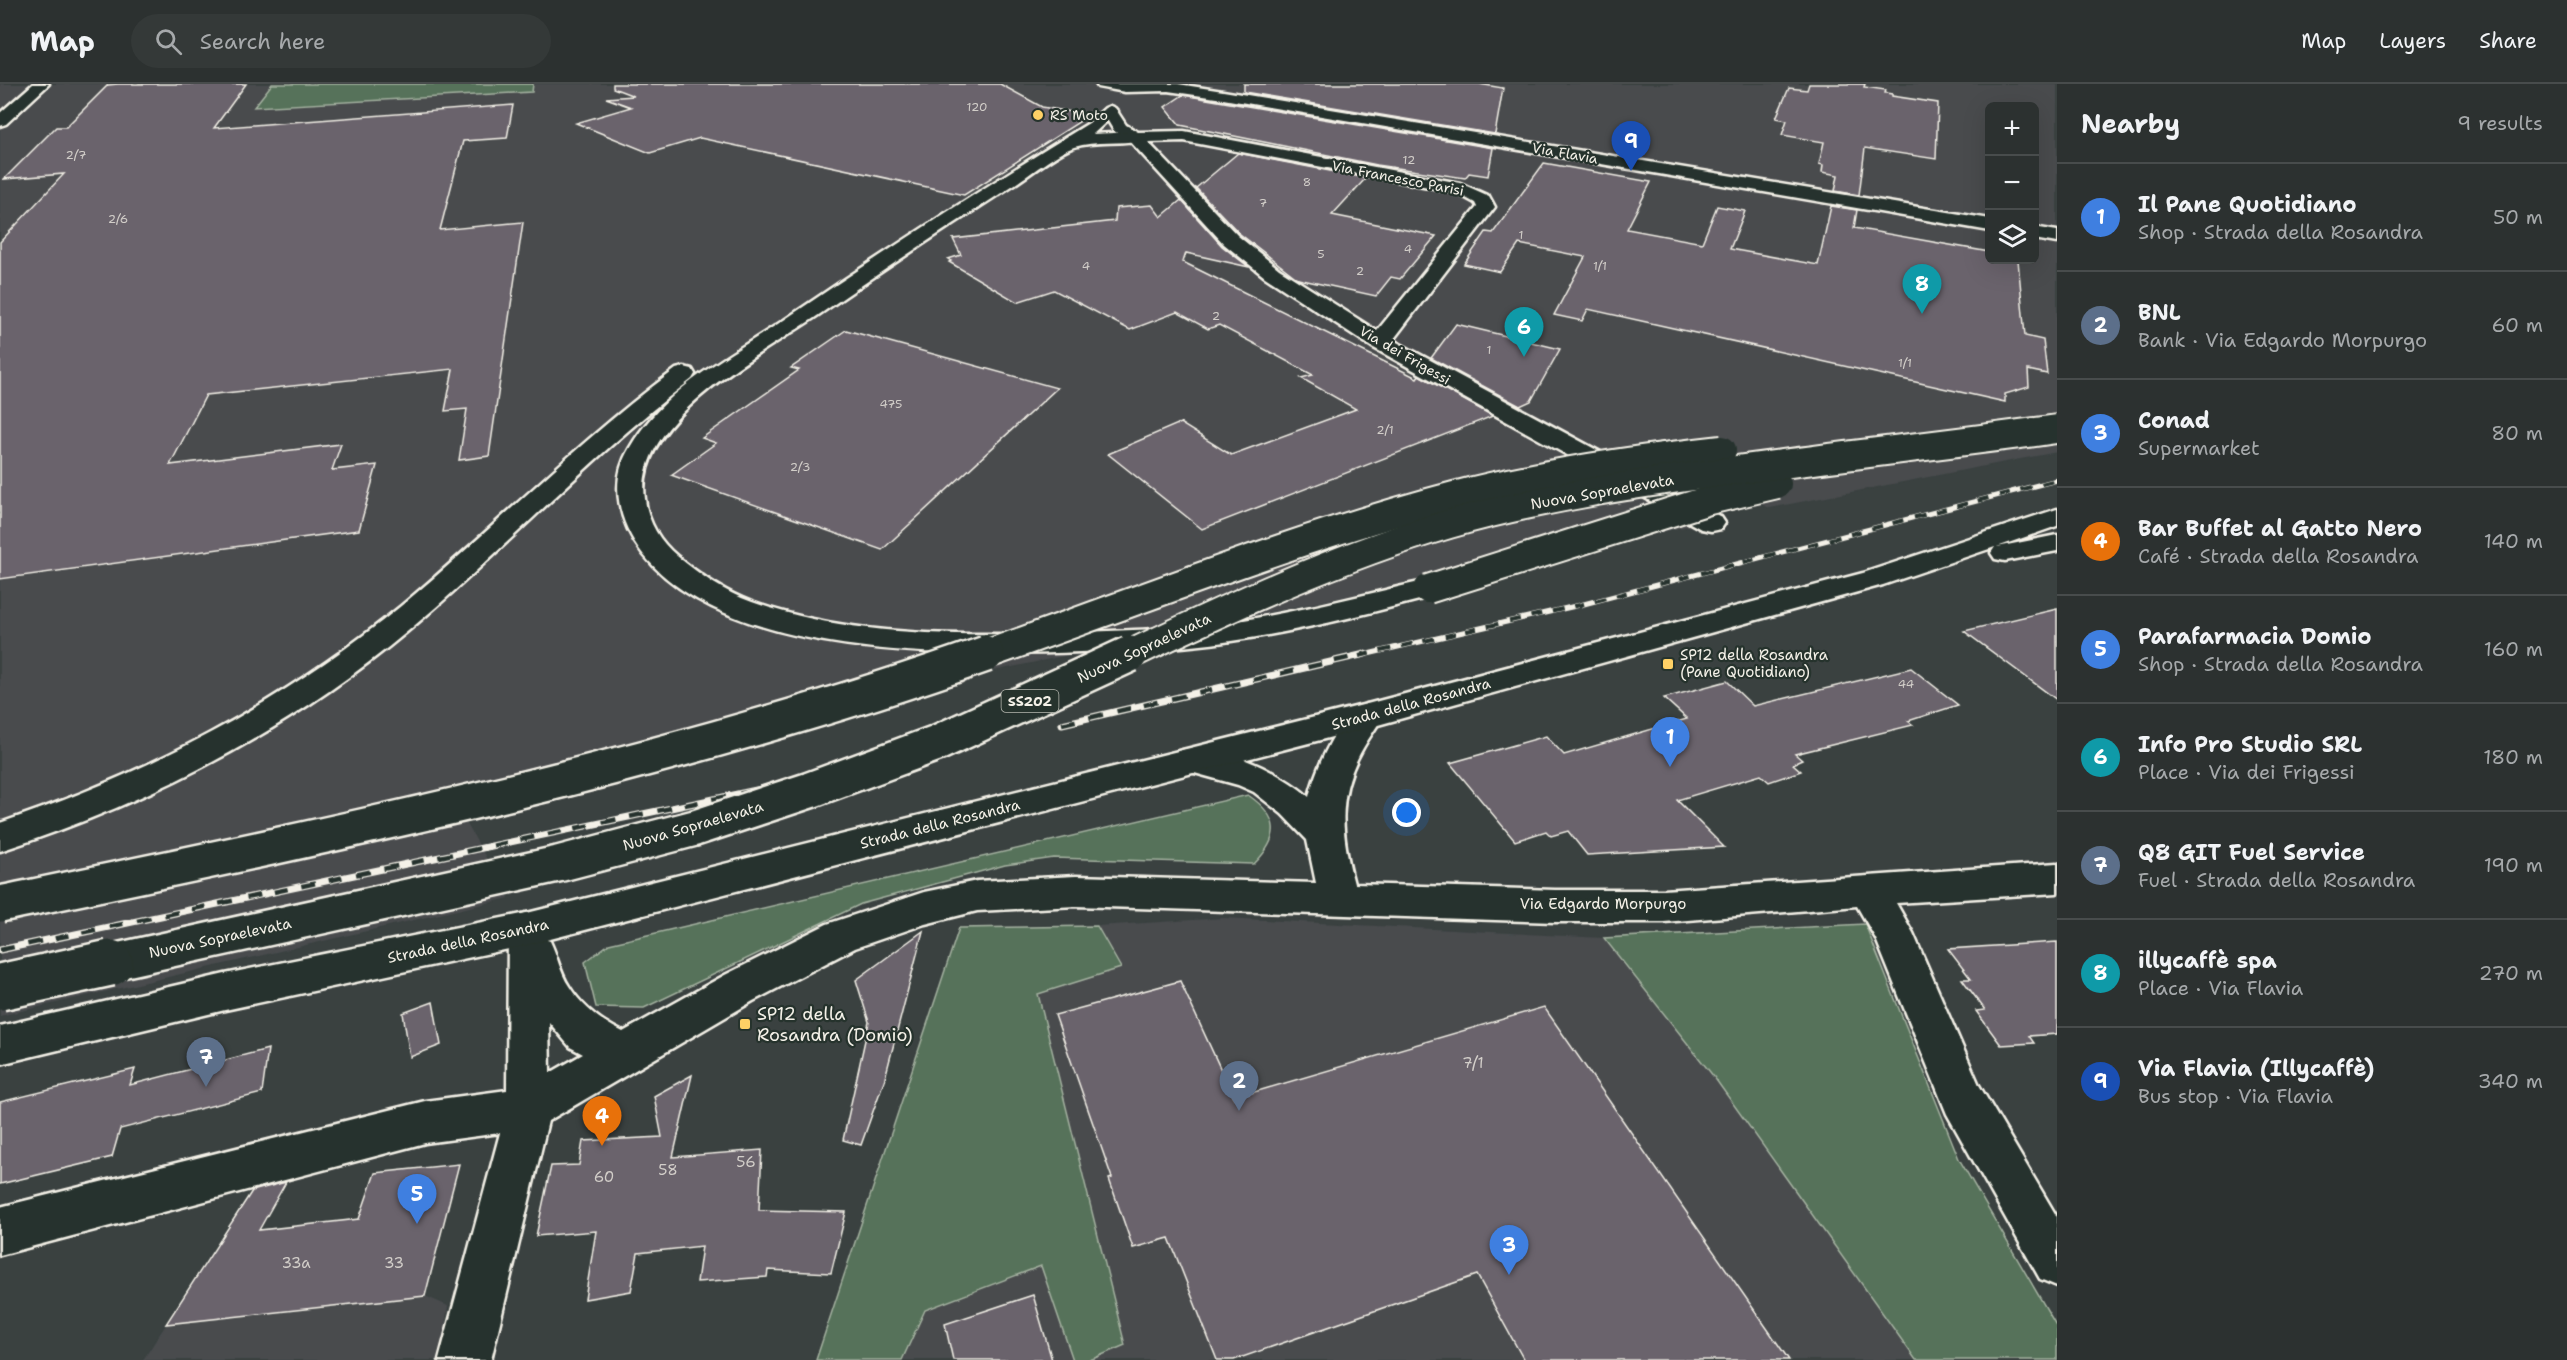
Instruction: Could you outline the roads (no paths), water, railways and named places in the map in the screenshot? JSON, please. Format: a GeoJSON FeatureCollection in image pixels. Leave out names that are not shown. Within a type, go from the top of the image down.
{"type":"FeatureCollection","features":[{"type":"Feature","properties":{"kind":"main road"},"geometry":{"type":"LineString","coordinates":[[0,121],[42,84]]}},
{"type":"Feature","properties":{"kind":"main road","name":"Via Flavia"},"geometry":{"type":"LineString","coordinates":[[1101,84],[1168,87],[1248,99],[1985,224]]}},
{"type":"Feature","properties":{"kind":"main road","name":"Via dei Frigessi"},"geometry":{"type":"LineString","coordinates":[[1101,84],[1105,90],[1110,111],[1120,128],[1139,141],[1231,240],[1272,273],[1380,342],[1711,523]]}},
{"type":"Feature","properties":{"kind":"main road","name":"Via Flavia"},"geometry":{"type":"LineString","coordinates":[[1208,84],[1985,215]]}},
{"type":"Feature","properties":{"kind":"main road","name":"Via dei Frigessi"},"geometry":{"type":"LineString","coordinates":[[1139,141],[1139,130],[1122,101],[1126,94],[1147,86]]}},
{"type":"Feature","properties":{"kind":"main road"},"geometry":{"type":"LineString","coordinates":[[1110,111],[1095,126],[755,339],[684,399],[648,437],[633,468],[631,505],[638,525],[649,543],[667,564],[721,599],[750,611],[837,633],[901,641],[996,645],[1206,635],[1282,622],[1428,589],[1709,500],[1764,486],[2057,430]]}},
{"type":"Feature","properties":{"kind":"main road","name":"Via Francesco Parisi"},"geometry":{"type":"LineString","coordinates":[[1064,145],[1089,138],[1205,141],[1460,188],[1483,200],[1486,207],[1380,342]]}},
{"type":"Feature","properties":{"kind":"main road"},"geometry":{"type":"LineString","coordinates":[[2039,224],[2057,227]]}},
{"type":"Feature","properties":{"kind":"main road"},"geometry":{"type":"LineString","coordinates":[[2039,234],[2057,237]]}},
{"type":"Feature","properties":{"kind":"main road"},"geometry":{"type":"LineString","coordinates":[[0,837],[51,821],[150,780],[246,730],[316,685],[380,638],[444,585],[628,418],[709,357],[755,339]]}},
{"type":"Feature","properties":{"kind":"main road","name":"Nuova Sopraelevata"},"geometry":{"type":"LineString","coordinates":[[0,904],[224,858],[518,792],[742,734],[1001,650],[1337,531],[1483,489],[1660,457],[1954,424],[2057,408]]}},
{"type":"Feature","properties":{"kind":"main road","name":"Nuova Sopraelevata"},"geometry":{"type":"LineString","coordinates":[[0,987],[521,872],[777,803],[917,752],[986,722],[1247,599],[1365,553],[1446,526],[1509,510],[1682,478],[2057,430]]}},
{"type":"Feature","properties":{"kind":"main road","name":"Strada della Rosandra"},"geometry":{"type":"LineString","coordinates":[[0,1045],[225,992],[527,929],[1367,717],[1873,579],[2057,518]]}},
{"type":"Feature","properties":{"kind":"main road","name":"Strada della Rosandra"},"geometry":{"type":"LineString","coordinates":[[1873,579],[2057,543]]}},
{"type":"Feature","properties":{"kind":"main road"},"geometry":{"type":"LineString","coordinates":[[1339,900],[1324,835],[1326,804],[1339,757],[1350,738],[1367,717]]}},
{"type":"Feature","properties":{"kind":"main road"},"geometry":{"type":"LineString","coordinates":[[1192,760],[1240,770],[1266,781],[1289,798],[1324,835]]}},
{"type":"Feature","properties":{"kind":"main road","name":"Via Edgardo Morpurgo"},"geometry":{"type":"LineString","coordinates":[[529,1108],[739,988],[841,936],[924,908],[977,896],[1076,891],[1339,900],[1664,906],[2057,878]]}},
{"type":"Feature","properties":{"kind":"main road"},"geometry":{"type":"LineString","coordinates":[[1867,890],[1893,933],[1963,1099],[2057,1262]]}},
{"type":"Feature","properties":{"kind":"main road"},"geometry":{"type":"LineString","coordinates":[[527,929],[552,996],[585,1034],[623,1053]]}},
{"type":"Feature","properties":{"kind":"main road"},"geometry":{"type":"LineString","coordinates":[[465,1360],[497,1242],[529,1108],[527,929]]}},
{"type":"Feature","properties":{"kind":"main road"},"geometry":{"type":"LineString","coordinates":[[0,1231],[425,1122],[529,1108]]}},
{"type":"Feature","properties":{"kind":"railway"},"geometry":{"type":"LineString","coordinates":[[1359,656],[1580,605],[2057,480]]}},
{"type":"Feature","properties":{"kind":"railway"},"geometry":{"type":"LineString","coordinates":[[1062,724],[1365,654]]}},
{"type":"Feature","properties":{"kind":"railway"},"geometry":{"type":"LineString","coordinates":[[0,950],[827,775]]}},
{"type":"Feature","properties":{"kind":"place","name":"RS Moto"},"geometry":{"type":"Point","coordinates":[1038,115]}},
{"type":"Feature","properties":{"kind":"place","name":"Via Flavia (Illycaffè)"},"geometry":{"type":"Point","coordinates":[1631,171]}},
{"type":"Feature","properties":{"kind":"place","name":"illycaffè spa"},"geometry":{"type":"Point","coordinates":[1922,314]}},
{"type":"Feature","properties":{"kind":"place","name":"Info Pro Studio SRL"},"geometry":{"type":"Point","coordinates":[1524,357]}},
{"type":"Feature","properties":{"kind":"place","name":"SP12 della Rosandra (Pane Quotidiano)"},"geometry":{"type":"Point","coordinates":[1668,664]}},
{"type":"Feature","properties":{"kind":"place","name":"Il Pane Quotidiano"},"geometry":{"type":"Point","coordinates":[1670,767]}},
{"type":"Feature","properties":{"kind":"place","name":"SP12 della Rosandra (Domio)"},"geometry":{"type":"Point","coordinates":[745,1024]}},
{"type":"Feature","properties":{"kind":"place","name":"Q8 GIT Fuel Service"},"geometry":{"type":"Point","coordinates":[206,1087]}},
{"type":"Feature","properties":{"kind":"place","name":"BNL"},"geometry":{"type":"Point","coordinates":[1239,1111]}},
{"type":"Feature","properties":{"kind":"place","name":"Bar Buffet al Gatto Nero"},"geometry":{"type":"Point","coordinates":[602,1146]}},
{"type":"Feature","properties":{"kind":"place","name":"Parafarmacia Domio"},"geometry":{"type":"Point","coordinates":[417,1224]}},
{"type":"Feature","properties":{"kind":"place","name":"Conad"},"geometry":{"type":"Point","coordinates":[1509,1275]}}]}
